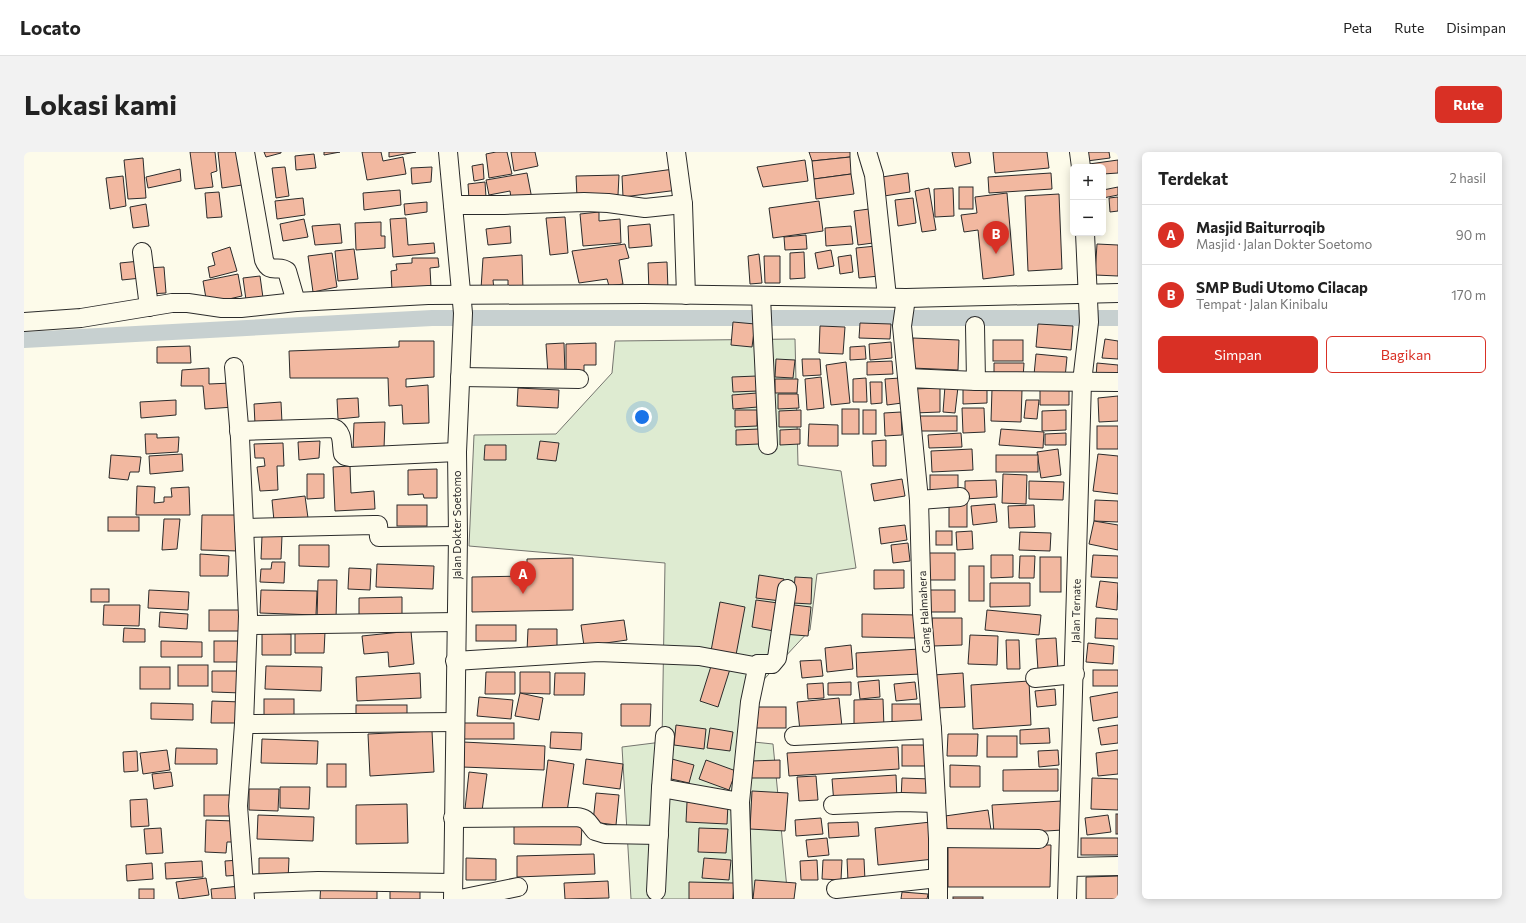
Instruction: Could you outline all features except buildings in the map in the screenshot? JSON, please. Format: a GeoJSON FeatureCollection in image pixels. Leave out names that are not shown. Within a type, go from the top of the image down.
{"type":"FeatureCollection","features":[{"type":"Feature","properties":{"kind":"street"},"geometry":{"type":"LineString","coordinates":[[245,152],[264,260],[266,265],[270,268],[284,269],[287,271],[296,302]]}},
{"type":"Feature","properties":{"kind":"street","name":"Jalan Dokter Soetomo"},"geometry":{"type":"LineString","coordinates":[[448,152],[462,304],[462,353],[457,452],[458,536],[452,891]]}},
{"type":"Feature","properties":{"kind":"street"},"geometry":{"type":"LineString","coordinates":[[676,152],[683,204],[686,295]]}},
{"type":"Feature","properties":{"kind":"street"},"geometry":{"type":"LineString","coordinates":[[867,152],[874,175],[887,297],[904,311],[1088,307],[1118,293]]}},
{"type":"Feature","properties":{"kind":"street"},"geometry":{"type":"LineString","coordinates":[[1079,152],[1081,164]]}},
{"type":"Feature","properties":{"kind":"street"},"geometry":{"type":"LineString","coordinates":[[453,205],[584,202],[608,203],[645,208],[683,204]]}},
{"type":"Feature","properties":{"kind":"street","name":"Jalan Ternate"},"geometry":{"type":"LineString","coordinates":[[1067,899],[1075,674],[1082,382],[1088,307],[1086,236]]}},
{"type":"Feature","properties":{"kind":"street"},"geometry":{"type":"LineString","coordinates":[[142,252],[149,307]]}},
{"type":"Feature","properties":{"kind":"street"},"geometry":{"type":"LineString","coordinates":[[24,322],[81,318],[172,303],[188,303],[222,308],[241,308],[296,302],[385,297],[462,304],[686,295],[762,309],[887,297]]}},
{"type":"Feature","properties":{"kind":"street"},"geometry":{"type":"LineString","coordinates":[[762,309],[768,445]]}},
{"type":"Feature","properties":{"kind":"street","name":"Gang Halmahera"},"geometry":{"type":"LineString","coordinates":[[904,311],[908,378],[919,500],[922,613],[932,729],[938,838],[938,899]]}},
{"type":"Feature","properties":{"kind":"street"},"geometry":{"type":"LineString","coordinates":[[975,326],[976,381]]}},
{"type":"Feature","properties":{"kind":"street"},"geometry":{"type":"LineString","coordinates":[[234,367],[239,431],[248,625],[244,724],[238,806],[244,891],[318,881],[452,891]]}},
{"type":"Feature","properties":{"kind":"street"},"geometry":{"type":"LineString","coordinates":[[460,378],[579,379]]}},
{"type":"Feature","properties":{"kind":"street"},"geometry":{"type":"LineString","coordinates":[[908,378],[976,381],[1118,382]]}},
{"type":"Feature","properties":{"kind":"street"},"geometry":{"type":"LineString","coordinates":[[239,431],[333,428],[338,430],[340,434],[343,454],[350,457],[457,452]]}},
{"type":"Feature","properties":{"kind":"street"},"geometry":{"type":"LineString","coordinates":[[919,500],[960,497]]}},
{"type":"Feature","properties":{"kind":"street"},"geometry":{"type":"LineString","coordinates":[[244,528],[378,525],[379,537],[458,536]]}},
{"type":"Feature","properties":{"kind":"street"},"geometry":{"type":"LineString","coordinates":[[455,661],[598,652],[698,656],[754,666],[758,664],[772,664],[777,658],[788,589]]}},
{"type":"Feature","properties":{"kind":"street"},"geometry":{"type":"LineString","coordinates":[[248,625],[456,622]]}},
{"type":"Feature","properties":{"kind":"street"},"geometry":{"type":"LineString","coordinates":[[743,899],[740,802],[750,702],[758,664]]}},
{"type":"Feature","properties":{"kind":"street"},"geometry":{"type":"LineString","coordinates":[[1035,678],[1075,674]]}},
{"type":"Feature","properties":{"kind":"street"},"geometry":{"type":"LineString","coordinates":[[244,724],[455,722]]}},
{"type":"Feature","properties":{"kind":"street"},"geometry":{"type":"LineString","coordinates":[[794,736],[932,729]]}},
{"type":"Feature","properties":{"kind":"street"},"geometry":{"type":"LineString","coordinates":[[656,891],[664,736]]}},
{"type":"Feature","properties":{"kind":"street"},"geometry":{"type":"LineString","coordinates":[[661,788],[740,802]]}},
{"type":"Feature","properties":{"kind":"street"},"geometry":{"type":"LineString","coordinates":[[833,805],[902,802],[936,803]]}},
{"type":"Feature","properties":{"kind":"street"},"geometry":{"type":"LineString","coordinates":[[453,818],[576,817],[584,818],[595,831],[605,834],[659,834]]}},
{"type":"Feature","properties":{"kind":"street"},"geometry":{"type":"LineString","coordinates":[[938,838],[1039,839]]}},
{"type":"Feature","properties":{"kind":"street"},"geometry":{"type":"LineString","coordinates":[[1069,867],[1118,866]]}},
{"type":"Feature","properties":{"kind":"street"},"geometry":{"type":"LineString","coordinates":[[836,889],[938,878]]}},
{"type":"Feature","properties":{"kind":"street"},"geometry":{"type":"LineString","coordinates":[[460,899],[518,888]]}},
{"type":"Feature","properties":{"kind":"green space"},"geometry":{"type":"Polygon","coordinates":[[[795,339],[798,465],[841,471],[856,568],[817,574],[810,630],[742,703],[744,741],[773,744],[788,899],[631,899],[622,747],[662,742],[665,563],[469,546],[474,435],[556,434],[612,373],[615,341],[795,339]]]}},
{"type":"Feature","properties":{"kind":"waterway"},"geometry":{"type":"LineString","coordinates":[[24,340],[432,318],[1118,318]]}},
{"type":"Feature","properties":{"kind":"place","name":"SMP Budi Utomo Cilacap"},"geometry":{"type":"Point","coordinates":[996,254]}},
{"type":"Feature","properties":{"kind":"place","name":"Masjid Baiturroqib"},"geometry":{"type":"Point","coordinates":[523,594]}}]}
